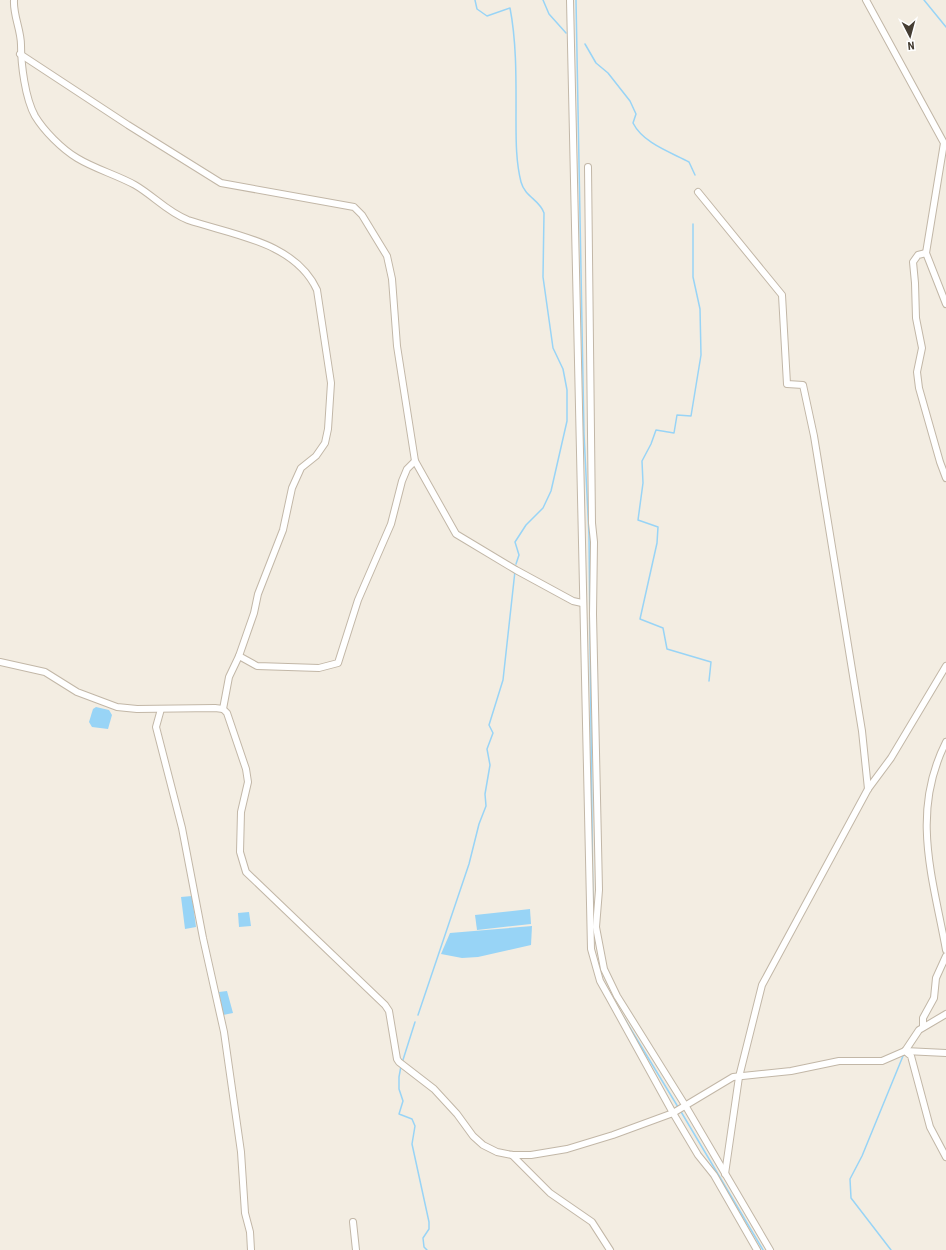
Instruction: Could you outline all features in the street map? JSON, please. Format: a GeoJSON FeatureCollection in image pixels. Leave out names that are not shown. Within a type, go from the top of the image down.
{"type":"FeatureCollection","features":[{"type":"Feature","properties":{"kind":"street"},"geometry":{"type":"LineString","coordinates":[[14,0],[21,44],[20,54],[31,106],[35,116],[65,149],[78,158],[136,186],[168,211],[187,219],[268,245],[304,270],[312,280],[317,290],[331,383],[328,429],[325,443],[316,456],[301,468],[296,478],[283,530],[258,594],[254,613],[239,656],[229,677],[224,709],[227,713],[246,769],[248,782],[241,812],[240,852],[246,872],[385,1005],[389,1012],[397,1059],[399,1062],[434,1089],[457,1114],[473,1136],[483,1145],[497,1152],[512,1155],[531,1155],[567,1149],[613,1135],[673,1113],[728,1079],[791,1071],[839,1061],[882,1061],[905,1051],[946,1053]]}},
{"type":"Feature","properties":{"kind":"street"},"geometry":{"type":"LineString","coordinates":[[570,0],[584,572],[582,603],[591,950],[600,981],[673,1113],[698,1155],[714,1175],[757,1250]]}},
{"type":"Feature","properties":{"kind":"street"},"geometry":{"type":"LineString","coordinates":[[866,0],[944,143],[926,253],[946,304]]}},
{"type":"Feature","properties":{"kind":"street"},"geometry":{"type":"LineString","coordinates":[[20,54],[122,121],[221,183],[354,207],[362,215],[387,256],[392,279],[397,346],[415,462],[456,534],[516,570],[573,601],[582,603]]}},
{"type":"Feature","properties":{"kind":"street"},"geometry":{"type":"LineString","coordinates":[[588,167],[598,890],[596,927],[604,969],[617,996],[770,1250]]}},
{"type":"Feature","properties":{"kind":"street"},"geometry":{"type":"LineString","coordinates":[[698,192],[782,295],[787,384],[803,385],[814,436],[862,731],[868,789]]}},
{"type":"Feature","properties":{"kind":"street"},"geometry":{"type":"LineString","coordinates":[[926,253],[918,255],[912,262],[915,283],[916,318],[922,348],[917,372],[919,388],[946,478]]}},
{"type":"Feature","properties":{"kind":"street"},"geometry":{"type":"LineString","coordinates":[[239,656],[257,666],[318,668],[338,663],[358,600],[391,524],[402,481],[407,469],[415,462]]}},
{"type":"Feature","properties":{"kind":"street"},"geometry":{"type":"LineString","coordinates":[[0,662],[45,672],[77,692],[117,707],[137,709],[224,709]]}},
{"type":"Feature","properties":{"kind":"street"},"geometry":{"type":"LineString","coordinates":[[725,1174],[739,1077],[762,985],[868,789],[891,758],[946,666]]}},
{"type":"Feature","properties":{"kind":"street"},"geometry":{"type":"LineString","coordinates":[[161,709],[156,727],[182,828],[203,938],[224,1032],[241,1152],[245,1213],[250,1232],[251,1250]]}},
{"type":"Feature","properties":{"kind":"street"},"geometry":{"type":"LineString","coordinates":[[946,742],[934,771],[926,827],[930,877],[946,950]]}},
{"type":"Feature","properties":{"kind":"street"},"geometry":{"type":"LineString","coordinates":[[923,1027],[923,1018],[934,998],[936,978],[946,956]]}},
{"type":"Feature","properties":{"kind":"street"},"geometry":{"type":"LineString","coordinates":[[905,1051],[923,1027],[946,1014]]}},
{"type":"Feature","properties":{"kind":"street"},"geometry":{"type":"LineString","coordinates":[[905,1051],[911,1056],[930,1126],[946,1157]]}},
{"type":"Feature","properties":{"kind":"street"},"geometry":{"type":"LineString","coordinates":[[512,1155],[550,1193],[592,1222],[610,1250]]}},
{"type":"Feature","properties":{"kind":"street"},"geometry":{"type":"LineString","coordinates":[[354,1222],[356,1250]]}},
{"type":"Feature","properties":{"kind":"water"},"geometry":{"type":"Polygon","coordinates":[[[96,707],[109,710],[112,715],[108,729],[92,727],[89,722],[93,709],[96,707]]]}},
{"type":"Feature","properties":{"kind":"water"},"geometry":{"type":"Polygon","coordinates":[[[192,896],[196,927],[185,929],[181,897],[192,896]]]}},
{"type":"Feature","properties":{"kind":"water"},"geometry":{"type":"Polygon","coordinates":[[[530,909],[531,924],[477,930],[475,915],[530,909]]]}},
{"type":"Feature","properties":{"kind":"water"},"geometry":{"type":"Polygon","coordinates":[[[249,912],[251,926],[239,927],[238,913],[249,912]]]}},
{"type":"Feature","properties":{"kind":"water"},"geometry":{"type":"Polygon","coordinates":[[[532,926],[531,945],[478,957],[462,958],[441,954],[450,933],[532,926]]]}},
{"type":"Feature","properties":{"kind":"water"},"geometry":{"type":"Polygon","coordinates":[[[227,991],[233,1013],[223,1015],[219,992],[227,991]]]}},
{"type":"Feature","properties":{"kind":"waterway"},"geometry":{"type":"LineString","coordinates":[[475,0],[477,9],[487,16],[510,8],[515,50],[516,144],[518,167],[523,187],[544,213],[543,277],[553,348],[563,369],[567,390],[567,421],[551,491],[543,508],[526,525],[515,542],[519,555],[516,564]]}},
{"type":"Feature","properties":{"kind":"waterway"},"geometry":{"type":"LineString","coordinates":[[543,0],[549,14],[566,33]]}},
{"type":"Feature","properties":{"kind":"waterway"},"geometry":{"type":"LineString","coordinates":[[576,0],[584,434],[589,535],[593,918]]}},
{"type":"Feature","properties":{"kind":"waterway"},"geometry":{"type":"LineString","coordinates":[[924,0],[946,27]]}},
{"type":"Feature","properties":{"kind":"waterway"},"geometry":{"type":"LineString","coordinates":[[585,44],[596,63],[608,73],[630,101],[636,114],[633,123],[637,130],[658,146],[689,162],[695,175]]}},
{"type":"Feature","properties":{"kind":"waterway"},"geometry":{"type":"LineString","coordinates":[[693,224],[693,277],[700,309],[701,355],[691,416],[677,415],[674,433],[656,430],[651,444],[642,461],[643,483],[638,520],[658,527],[657,543],[640,619],[663,628],[667,649],[711,662],[709,681]]}},
{"type":"Feature","properties":{"kind":"waterway"},"geometry":{"type":"LineString","coordinates":[[418,1015],[469,864],[479,824],[486,806],[485,794],[490,765],[487,749],[493,733],[489,725],[503,680],[515,571]]}},
{"type":"Feature","properties":{"kind":"waterway"},"geometry":{"type":"LineString","coordinates":[[624,1018],[678,1107]]}},
{"type":"Feature","properties":{"kind":"waterway"},"geometry":{"type":"LineString","coordinates":[[402,1063],[415,1022]]}},
{"type":"Feature","properties":{"kind":"waterway"},"geometry":{"type":"LineString","coordinates":[[891,1250],[851,1198],[850,1179],[862,1156],[903,1056]]}},
{"type":"Feature","properties":{"kind":"waterway"},"geometry":{"type":"LineString","coordinates":[[401,1066],[399,1089],[403,1101],[399,1114],[412,1119],[415,1126],[412,1144],[429,1222],[429,1229],[423,1238],[424,1247],[427,1250]]}},
{"type":"Feature","properties":{"kind":"waterway"},"geometry":{"type":"LineString","coordinates":[[680,1110],[763,1250]]}}]}
